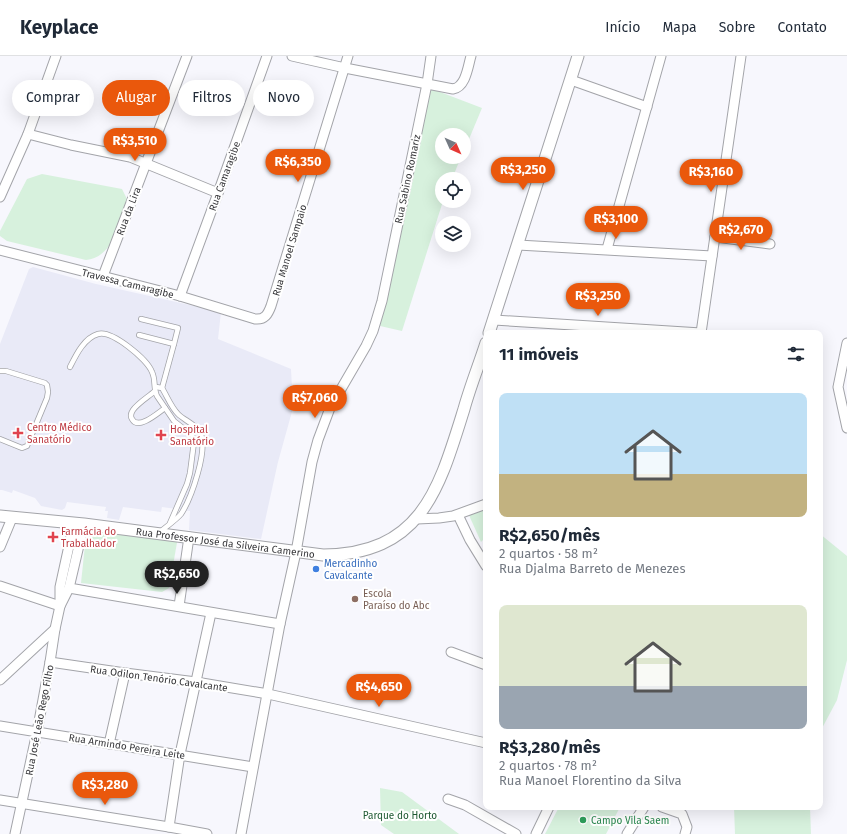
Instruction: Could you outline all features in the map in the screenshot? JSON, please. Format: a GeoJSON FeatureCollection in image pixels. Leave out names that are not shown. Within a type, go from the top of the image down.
{"type":"FeatureCollection","features":[{"type":"Feature","properties":{"kind":"street"},"geometry":{"type":"LineString","coordinates":[[0,197],[28,134],[56,56]]}},
{"type":"Feature","properties":{"kind":"street","name":"Rua da Lira"},"geometry":{"type":"LineString","coordinates":[[103,276],[186,56]]}},
{"type":"Feature","properties":{"kind":"street","name":"Rua Camaragibe"},"geometry":{"type":"LineString","coordinates":[[180,296],[267,56]]}},
{"type":"Feature","properties":{"kind":"street"},"geometry":{"type":"LineString","coordinates":[[292,56],[449,89],[456,89],[461,85],[471,56]]}},
{"type":"Feature","properties":{"kind":"street","name":"Rua Manoel Sampaio"},"geometry":{"type":"LineString","coordinates":[[255,319],[263,319],[267,315],[271,306],[348,56]]}},
{"type":"Feature","properties":{"kind":"street","name":"Rua Sabino Romariz"},"geometry":{"type":"LineString","coordinates":[[241,834],[312,462],[318,440],[334,398],[366,346],[373,331],[382,301],[427,84],[431,56]]}},
{"type":"Feature","properties":{"kind":"street"},"geometry":{"type":"LineString","coordinates":[[490,330],[578,56]]}},
{"type":"Feature","properties":{"kind":"street"},"geometry":{"type":"LineString","coordinates":[[607,249],[661,56]]}},
{"type":"Feature","properties":{"kind":"street"},"geometry":{"type":"LineString","coordinates":[[701,330],[741,56]]}},
{"type":"Feature","properties":{"kind":"street"},"geometry":{"type":"LineString","coordinates":[[571,80],[647,107]]}},
{"type":"Feature","properties":{"kind":"street"},"geometry":{"type":"LineString","coordinates":[[28,134],[71,145],[130,157],[218,194]]}},
{"type":"Feature","properties":{"kind":"street"},"geometry":{"type":"LineString","coordinates":[[715,237],[770,244]]}},
{"type":"Feature","properties":{"kind":"street"},"geometry":{"type":"LineString","coordinates":[[518,245],[712,256]]}},
{"type":"Feature","properties":{"kind":"street","name":"Travessa Camaragibe"},"geometry":{"type":"LineString","coordinates":[[0,250],[180,296],[255,319]]}},
{"type":"Feature","properties":{"kind":"street"},"geometry":{"type":"LineString","coordinates":[[494,320],[588,330]]}},
{"type":"Feature","properties":{"kind":"street"},"geometry":{"type":"LineString","coordinates":[[847,343],[838,387],[847,428]]}},
{"type":"Feature","properties":{"kind":"street","name":"Rua Professor José da Silveira Camerino"},"geometry":{"type":"LineString","coordinates":[[0,516],[79,523],[189,536],[323,555],[343,555],[360,552],[397,536],[417,519],[432,496],[452,447],[483,352]]}},
{"type":"Feature","properties":{"kind":"street"},"geometry":{"type":"LineString","coordinates":[[840,378],[847,385]]}},
{"type":"Feature","properties":{"kind":"street"},"geometry":{"type":"LineString","coordinates":[[417,519],[458,515],[483,505]]}},
{"type":"Feature","properties":{"kind":"street"},"geometry":{"type":"LineString","coordinates":[[458,515],[470,540],[483,561]]}},
{"type":"Feature","properties":{"kind":"street"},"geometry":{"type":"LineString","coordinates":[[0,547],[12,518]]}},
{"type":"Feature","properties":{"kind":"street","name":"Rua José Leão Rego Filho"},"geometry":{"type":"LineString","coordinates":[[60,606],[70,588],[79,523]]}},
{"type":"Feature","properties":{"kind":"street","name":"Rua José Leão Rego Filho"},"geometry":{"type":"LineString","coordinates":[[15,834],[37,732],[50,662],[60,606],[60,586],[79,523]]}},
{"type":"Feature","properties":{"kind":"street"},"geometry":{"type":"LineString","coordinates":[[179,606],[189,536]]}},
{"type":"Feature","properties":{"kind":"street"},"geometry":{"type":"LineString","coordinates":[[0,586],[60,606]]}},
{"type":"Feature","properties":{"kind":"street"},"geometry":{"type":"LineString","coordinates":[[70,588],[280,624]]}},
{"type":"Feature","properties":{"kind":"street"},"geometry":{"type":"LineString","coordinates":[[169,827],[180,754],[211,612]]}},
{"type":"Feature","properties":{"kind":"street"},"geometry":{"type":"LineString","coordinates":[[0,680],[55,629]]}},
{"type":"Feature","properties":{"kind":"street"},"geometry":{"type":"LineString","coordinates":[[451,652],[483,664]]}},
{"type":"Feature","properties":{"kind":"street","name":"Rua Odilon Tenório Cavalcante"},"geometry":{"type":"LineString","coordinates":[[50,662],[196,682],[268,694],[483,742]]}},
{"type":"Feature","properties":{"kind":"street"},"geometry":{"type":"LineString","coordinates":[[109,744],[125,673]]}},
{"type":"Feature","properties":{"kind":"street","name":"Rua Armindo Pereira Leite"},"geometry":{"type":"LineString","coordinates":[[0,726],[253,767]]}},
{"type":"Feature","properties":{"kind":"street"},"geometry":{"type":"LineString","coordinates":[[448,799],[465,805],[516,834]]}},
{"type":"Feature","properties":{"kind":"street"},"geometry":{"type":"LineString","coordinates":[[0,800],[207,834]]}},
{"type":"Feature","properties":{"kind":"street"},"geometry":{"type":"LineString","coordinates":[[536,834],[548,810]]}},
{"type":"Feature","properties":{"kind":"street"},"geometry":{"type":"LineString","coordinates":[[627,834],[642,810]]}},
{"type":"Feature","properties":{"kind":"street"},"geometry":{"type":"LineString","coordinates":[[670,810],[682,814],[685,820],[685,834]]}},
{"type":"Feature","properties":{"kind":"lane"},"geometry":{"type":"LineString","coordinates":[[141,319],[178,328],[162,388],[176,411],[198,429],[202,441],[198,474],[181,514],[159,533]]}},
{"type":"Feature","properties":{"kind":"lane"},"geometry":{"type":"LineString","coordinates":[[70,367],[82,346],[98,334],[105,334],[119,341],[138,354],[152,370],[155,389],[164,408],[174,421],[192,435],[194,446],[187,484],[170,523]]}},
{"type":"Feature","properties":{"kind":"lane"},"geometry":{"type":"LineString","coordinates":[[139,335],[174,344]]}},
{"type":"Feature","properties":{"kind":"lane"},"geometry":{"type":"LineString","coordinates":[[0,372],[6,371],[45,384],[47,385],[48,392],[47,398],[27,446],[22,448],[0,439]]}},
{"type":"Feature","properties":{"kind":"lane"},"geometry":{"type":"LineString","coordinates":[[162,388],[155,389],[134,409],[131,414],[131,419],[134,422],[145,422],[164,408]]}},
{"type":"Feature","properties":{"kind":"shaded area","name":"Hospital Sanatório"},"geometry":{"type":"Polygon","coordinates":[[[33,267],[96,284],[221,312],[218,339],[291,369],[293,408],[278,462],[261,539],[189,530],[190,511],[162,507],[161,512],[123,507],[119,520],[107,518],[108,511],[105,511],[106,507],[67,502],[65,508],[62,510],[41,506],[35,498],[13,490],[12,493],[0,490],[0,344],[29,269],[33,267]]]}},
{"type":"Feature","properties":{"kind":"green space"},"geometry":{"type":"Polygon","coordinates":[[[427,87],[482,108],[471,134],[471,128],[435,128],[435,164],[458,164],[455,172],[435,172],[435,208],[441,208],[438,216],[435,216],[435,226],[402,331],[380,326],[427,87]]]}},
{"type":"Feature","properties":{"kind":"green space"},"geometry":{"type":"Polygon","coordinates":[[[42,174],[122,189],[127,199],[122,218],[114,237],[103,253],[95,258],[86,260],[7,241],[0,236],[0,231],[27,179],[42,174]]]}},
{"type":"Feature","properties":{"kind":"green space"},"geometry":{"type":"Polygon","coordinates":[[[483,506],[483,540],[481,542],[468,513],[483,506]]]}},
{"type":"Feature","properties":{"kind":"green space"},"geometry":{"type":"Polygon","coordinates":[[[87,526],[178,537],[169,588],[162,592],[81,583],[87,526]]]}},
{"type":"Feature","properties":{"kind":"green space"},"geometry":{"type":"Polygon","coordinates":[[[823,536],[847,556],[847,660],[837,700],[823,726],[823,536]]]}},
{"type":"Feature","properties":{"kind":"green space","name":"Parque do Horto"},"geometry":{"type":"Polygon","coordinates":[[[380,788],[402,792],[459,834],[394,834],[381,825],[380,788]]]}},
{"type":"Feature","properties":{"kind":"green space","name":"Campo Vila Saem"},"geometry":{"type":"Polygon","coordinates":[[[557,810],[618,810],[606,834],[545,834],[557,810]]]}},
{"type":"Feature","properties":{"kind":"green space"},"geometry":{"type":"Polygon","coordinates":[[[734,810],[810,810],[811,834],[735,834],[734,810]]]}},
{"type":"Feature","properties":{"kind":"place","name":"Centro Médico Sanatório"},"geometry":{"type":"Point","coordinates":[18,433]}},
{"type":"Feature","properties":{"kind":"place","name":"Hospital Sanatório"},"geometry":{"type":"Point","coordinates":[161,435]}},
{"type":"Feature","properties":{"kind":"place","name":"Farmácia do Trabalhador"},"geometry":{"type":"Point","coordinates":[53,537]}},
{"type":"Feature","properties":{"kind":"place","name":"Mercadinho Cavalcante"},"geometry":{"type":"Point","coordinates":[316,569]}},
{"type":"Feature","properties":{"kind":"place","name":"Escola Paraíso do Abc"},"geometry":{"type":"Point","coordinates":[355,599]}},
{"type":"Feature","properties":{"kind":"place","name":"Campo Vila Saem"},"geometry":{"type":"Point","coordinates":[583,820]}}]}
